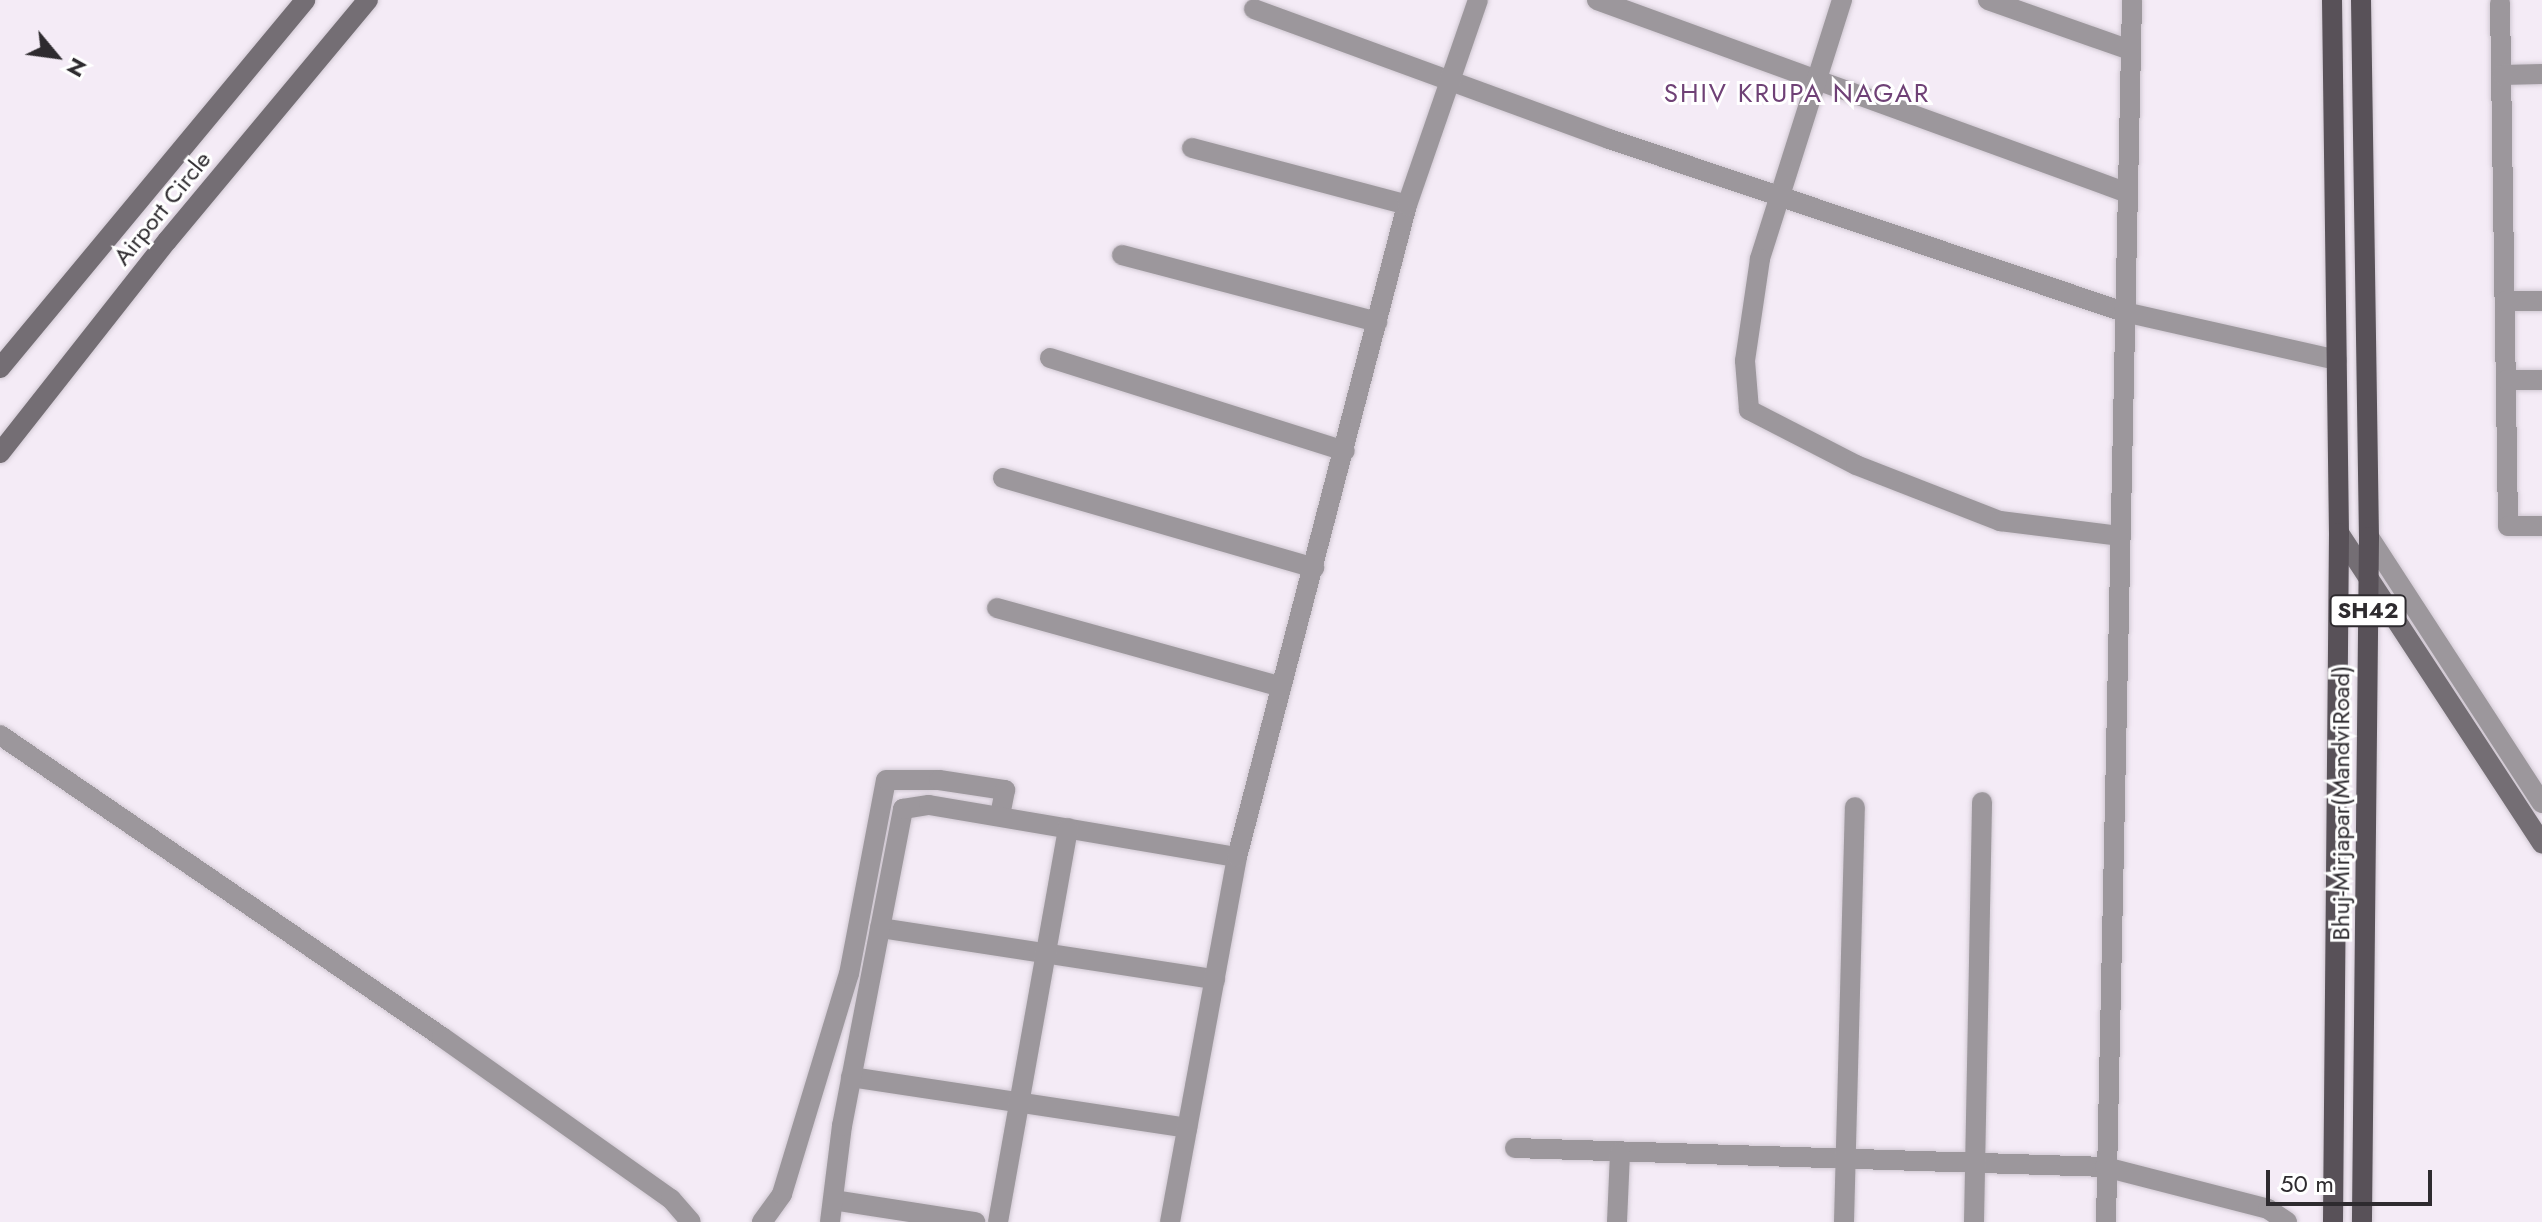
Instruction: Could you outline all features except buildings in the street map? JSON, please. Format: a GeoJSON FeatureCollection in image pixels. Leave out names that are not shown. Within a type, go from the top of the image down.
{"type":"FeatureCollection","features":[{"type":"Feature","properties":{"kind":"main road","name":"Airport Circle"},"geometry":{"type":"LineString","coordinates":[[0,368],[305,0]]}},
{"type":"Feature","properties":{"kind":"main road","name":"Airport Circle"},"geometry":{"type":"LineString","coordinates":[[0,453],[157,253],[368,0]]}},
{"type":"Feature","properties":{"kind":"main road","name":"Bhuj-Mirjapar(MandviRoad)"},"geometry":{"type":"LineString","coordinates":[[2332,0],[2339,533],[2333,1222]]}},
{"type":"Feature","properties":{"kind":"main road","name":"Bhuj-Mirjapar(MandviRoad)"},"geometry":{"type":"LineString","coordinates":[[2361,0],[2369,537],[2362,1222]]}},
{"type":"Feature","properties":{"kind":"main road"},"geometry":{"type":"LineString","coordinates":[[2339,533],[2542,843]]}},
{"type":"Feature","properties":{"kind":"street"},"geometry":{"type":"LineString","coordinates":[[1170,1222],[1237,857],[1407,205],[1478,0]]}},
{"type":"Feature","properties":{"kind":"street"},"geometry":{"type":"LineString","coordinates":[[1597,0],[2125,192]]}},
{"type":"Feature","properties":{"kind":"street"},"geometry":{"type":"LineString","coordinates":[[1842,0],[1815,77],[1755,288],[1745,361],[1749,410],[1856,465],[2000,521],[2121,536]]}},
{"type":"Feature","properties":{"kind":"street"},"geometry":{"type":"LineString","coordinates":[[1988,0],[2130,50]]}},
{"type":"Feature","properties":{"kind":"street"},"geometry":{"type":"LineString","coordinates":[[2106,1222],[2125,192],[2132,0]]}},
{"type":"Feature","properties":{"kind":"street"},"geometry":{"type":"LineString","coordinates":[[2500,3],[2508,526],[2542,526]]}},
{"type":"Feature","properties":{"kind":"street"},"geometry":{"type":"LineString","coordinates":[[1254,9],[1780,196],[2124,312],[2337,360]]}},
{"type":"Feature","properties":{"kind":"street"},"geometry":{"type":"LineString","coordinates":[[2502,75],[2542,74]]}},
{"type":"Feature","properties":{"kind":"street"},"geometry":{"type":"LineString","coordinates":[[1192,148],[1407,205]]}},
{"type":"Feature","properties":{"kind":"street"},"geometry":{"type":"LineString","coordinates":[[1122,255],[1377,322]]}},
{"type":"Feature","properties":{"kind":"street"},"geometry":{"type":"LineString","coordinates":[[2505,301],[2542,301]]}},
{"type":"Feature","properties":{"kind":"street"},"geometry":{"type":"LineString","coordinates":[[1050,358],[1345,451]]}},
{"type":"Feature","properties":{"kind":"street"},"geometry":{"type":"LineString","coordinates":[[2506,380],[2542,380]]}},
{"type":"Feature","properties":{"kind":"street"},"geometry":{"type":"LineString","coordinates":[[1003,478],[1314,568]]}},
{"type":"Feature","properties":{"kind":"street"},"geometry":{"type":"LineString","coordinates":[[2369,537],[2542,803]]}},
{"type":"Feature","properties":{"kind":"street"},"geometry":{"type":"LineString","coordinates":[[997,608],[1281,687]]}},
{"type":"Feature","properties":{"kind":"street"},"geometry":{"type":"LineString","coordinates":[[0,735],[442,1037],[671,1199],[691,1222]]}},
{"type":"Feature","properties":{"kind":"street"},"geometry":{"type":"LineString","coordinates":[[762,1222],[782,1194],[849,974],[886,780],[939,780],[1005,790],[1000,816]]}},
{"type":"Feature","properties":{"kind":"street"},"geometry":{"type":"LineString","coordinates":[[1974,1222],[1982,802]]}},
{"type":"Feature","properties":{"kind":"street"},"geometry":{"type":"LineString","coordinates":[[830,1222],[851,1077],[903,809],[929,805],[1237,857]]}},
{"type":"Feature","properties":{"kind":"street"},"geometry":{"type":"LineString","coordinates":[[1844,1222],[1855,807]]}},
{"type":"Feature","properties":{"kind":"street"},"geometry":{"type":"LineString","coordinates":[[998,1222],[1068,828]]}},
{"type":"Feature","properties":{"kind":"street"},"geometry":{"type":"LineString","coordinates":[[880,928],[1215,979]]}},
{"type":"Feature","properties":{"kind":"street"},"geometry":{"type":"LineString","coordinates":[[851,1077],[1187,1128]]}},
{"type":"Feature","properties":{"kind":"street"},"geometry":{"type":"LineString","coordinates":[[1515,1148],[2105,1167],[2268,1209],[2287,1222]]}},
{"type":"Feature","properties":{"kind":"street"},"geometry":{"type":"LineString","coordinates":[[1617,1222],[1620,1152]]}},
{"type":"Feature","properties":{"kind":"street"},"geometry":{"type":"LineString","coordinates":[[833,1200],[975,1222]]}},
{"type":"Feature","properties":{"kind":"district","name":"SHIV KRUPA NAGAR"},"geometry":{"type":"Point","coordinates":[1797,94]}}]}
